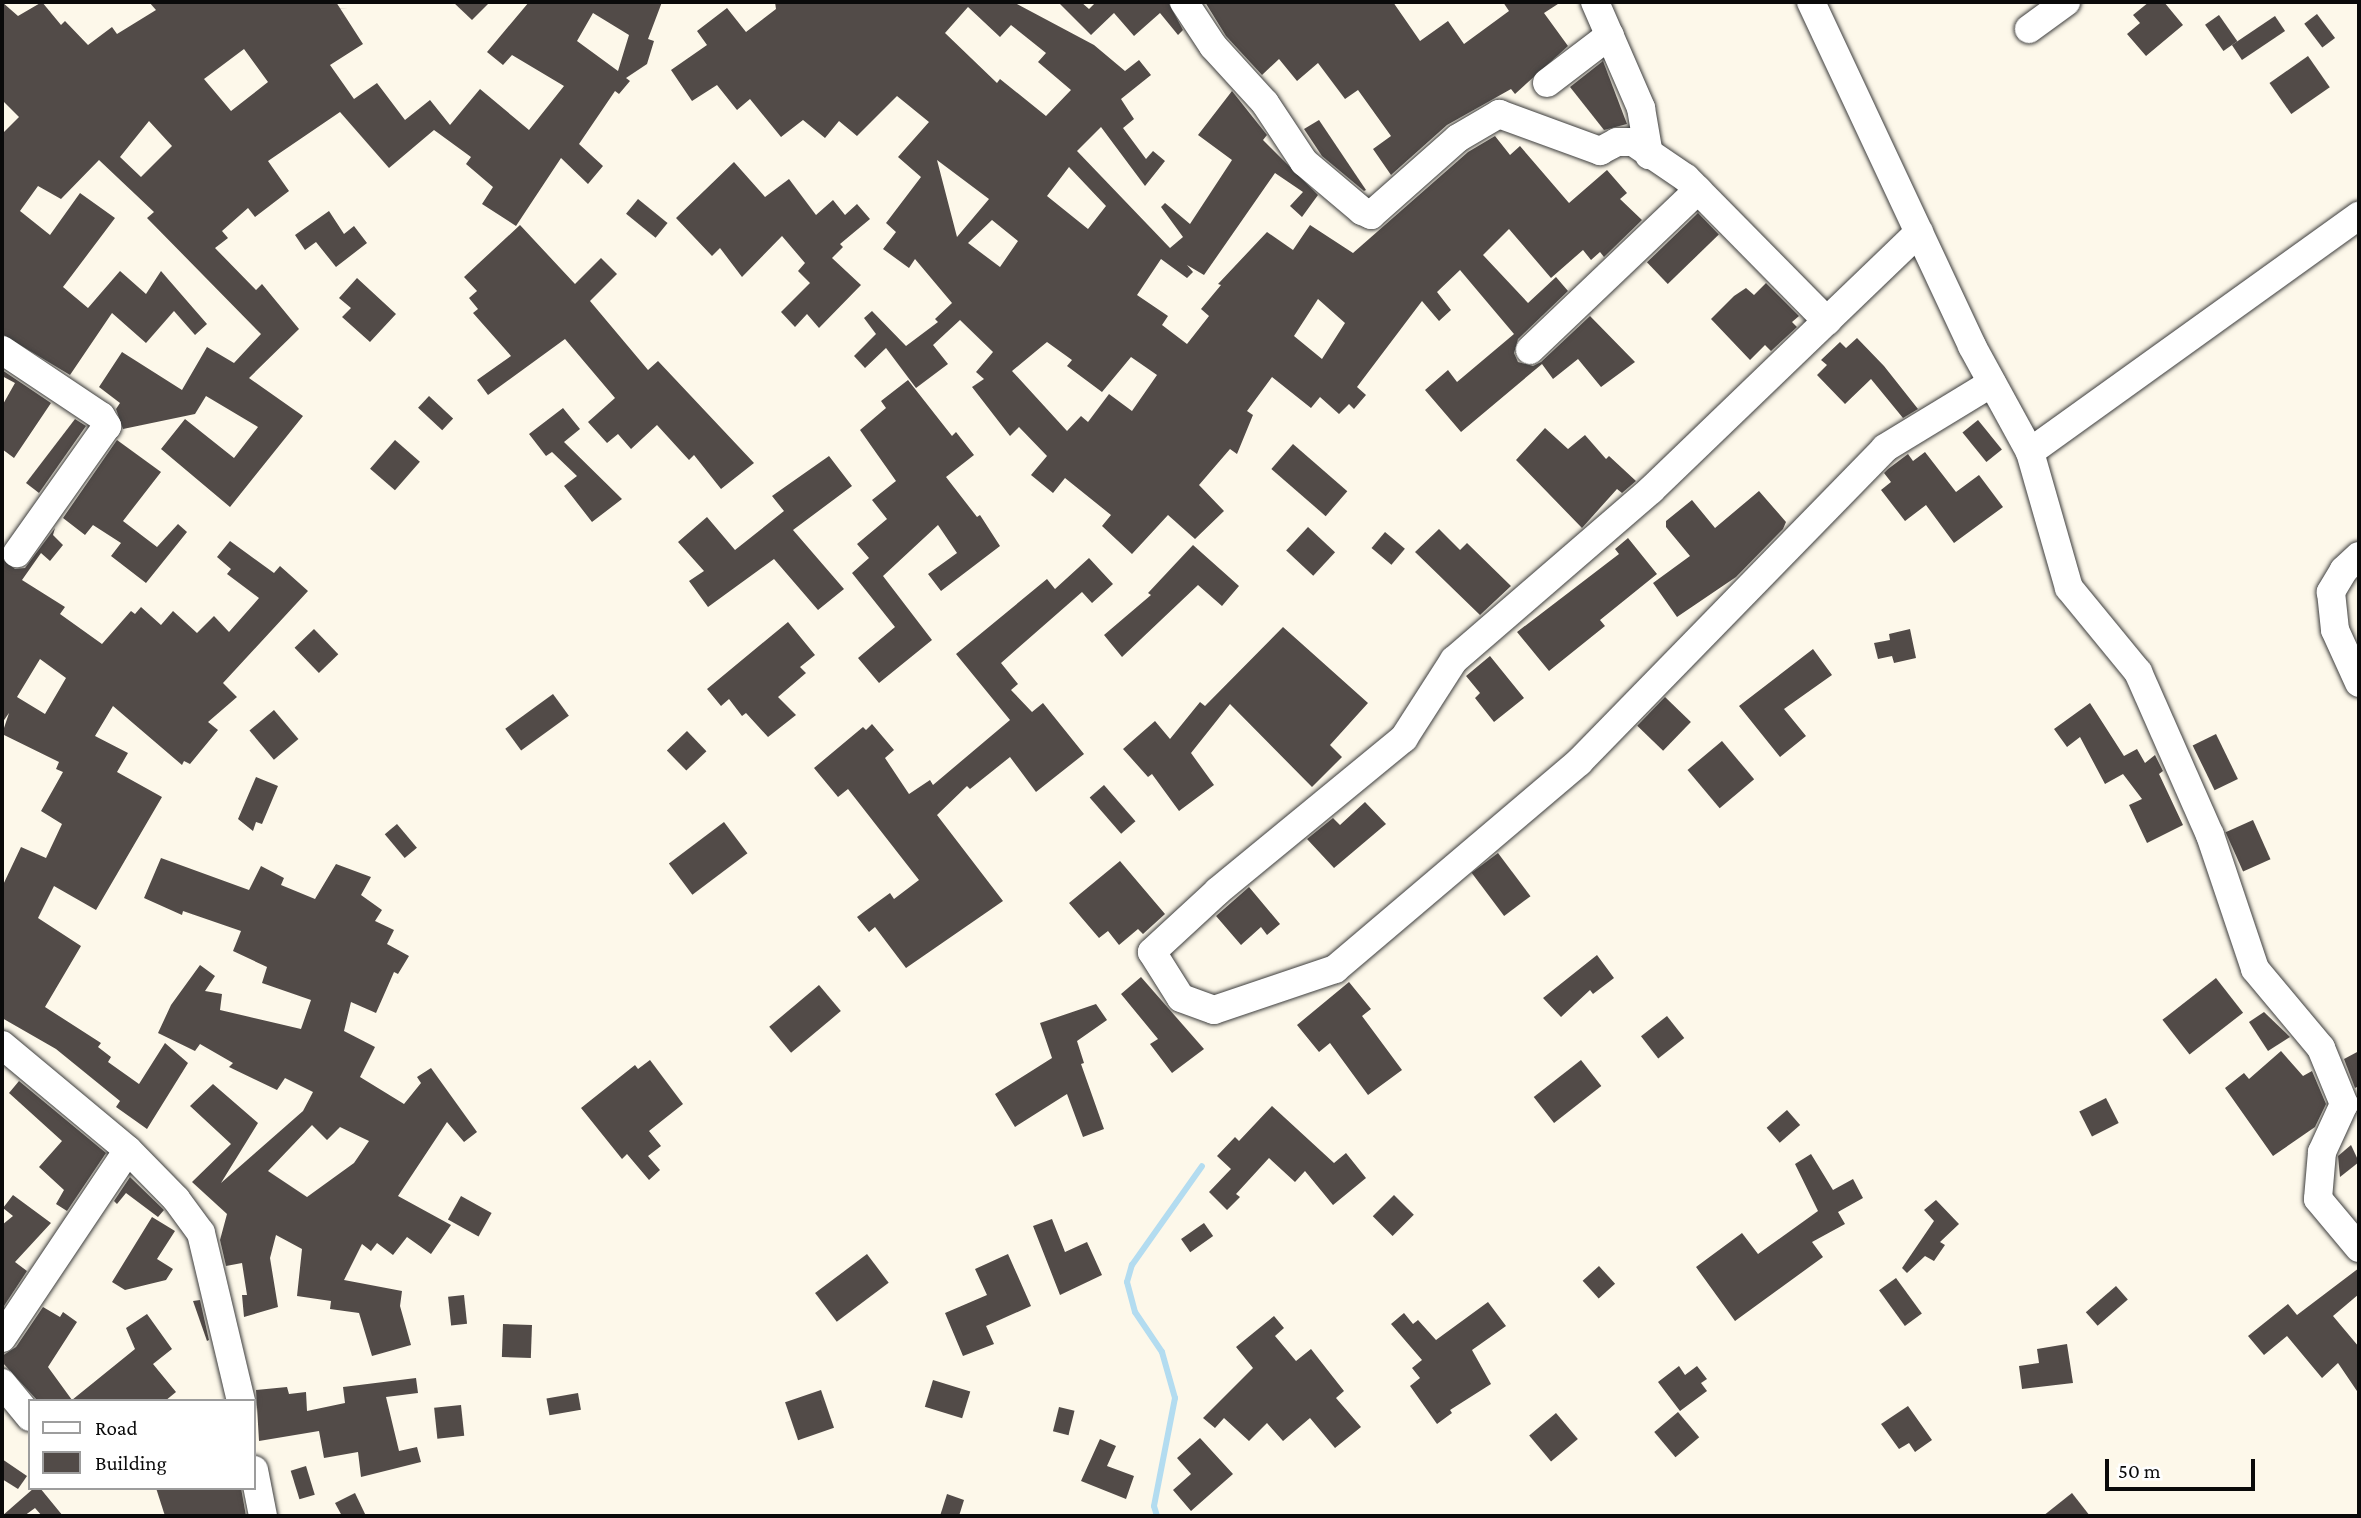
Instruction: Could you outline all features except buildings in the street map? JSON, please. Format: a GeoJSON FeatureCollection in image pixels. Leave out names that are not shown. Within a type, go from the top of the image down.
{"type":"FeatureCollection","features":[{"type":"Feature","properties":{"kind":"street"},"geometry":{"type":"LineString","coordinates":[[1184,2],[1213,46],[1265,103],[1304,162],[1371,215],[1458,138],[1499,114],[1600,152],[1618,142],[1633,142],[1698,190],[1827,321]]}},
{"type":"Feature","properties":{"kind":"street"},"geometry":{"type":"LineString","coordinates":[[1595,2],[1641,108],[1649,155]]}},
{"type":"Feature","properties":{"kind":"street"},"geometry":{"type":"LineString","coordinates":[[1811,2],[1992,383],[2031,452],[2069,587],[2137,672],[2210,835],[2255,969],[2292,1008],[2321,1048],[2344,1104],[2322,1153],[2318,1199],[2359,1248]]}},
{"type":"Feature","properties":{"kind":"street"},"geometry":{"type":"LineString","coordinates":[[2029,29],[2066,2]]}},
{"type":"Feature","properties":{"kind":"street"},"geometry":{"type":"LineString","coordinates":[[1547,83],[1609,35]]}},
{"type":"Feature","properties":{"kind":"street"},"geometry":{"type":"LineString","coordinates":[[1530,350],[1698,190]]}},
{"type":"Feature","properties":{"kind":"street"},"geometry":{"type":"LineString","coordinates":[[2031,452],[2359,216]]}},
{"type":"Feature","properties":{"kind":"street"},"geometry":{"type":"LineString","coordinates":[[1919,233],[1651,489],[1454,660],[1404,738],[1218,891],[1152,952],[1181,998],[1214,1010],[1335,969],[1579,762],[1885,448],[1992,383]]}},
{"type":"Feature","properties":{"kind":"street"},"geometry":{"type":"LineString","coordinates":[[2,350],[101,416],[107,426],[17,553]]}},
{"type":"Feature","properties":{"kind":"street"},"geometry":{"type":"LineString","coordinates":[[2359,556],[2344,570],[2331,592],[2335,630],[2359,683]]}},
{"type":"Feature","properties":{"kind":"street"},"geometry":{"type":"LineString","coordinates":[[2,1045],[128,1150],[176,1199],[201,1233],[241,1399]]}},
{"type":"Feature","properties":{"kind":"street"},"geometry":{"type":"LineString","coordinates":[[2,1338],[128,1150]]}},
{"type":"Feature","properties":{"kind":"street"},"geometry":{"type":"LineString","coordinates":[[2,1383],[28,1415]]}},
{"type":"Feature","properties":{"kind":"street"},"geometry":{"type":"LineString","coordinates":[[256,1482],[262,1516]]}},
{"type":"Feature","properties":{"kind":"waterway"},"geometry":{"type":"LineString","coordinates":[[1157,1516],[1154,1506],[1175,1398],[1162,1352],[1135,1312],[1127,1282],[1132,1265],[1202,1166]]}}]}
